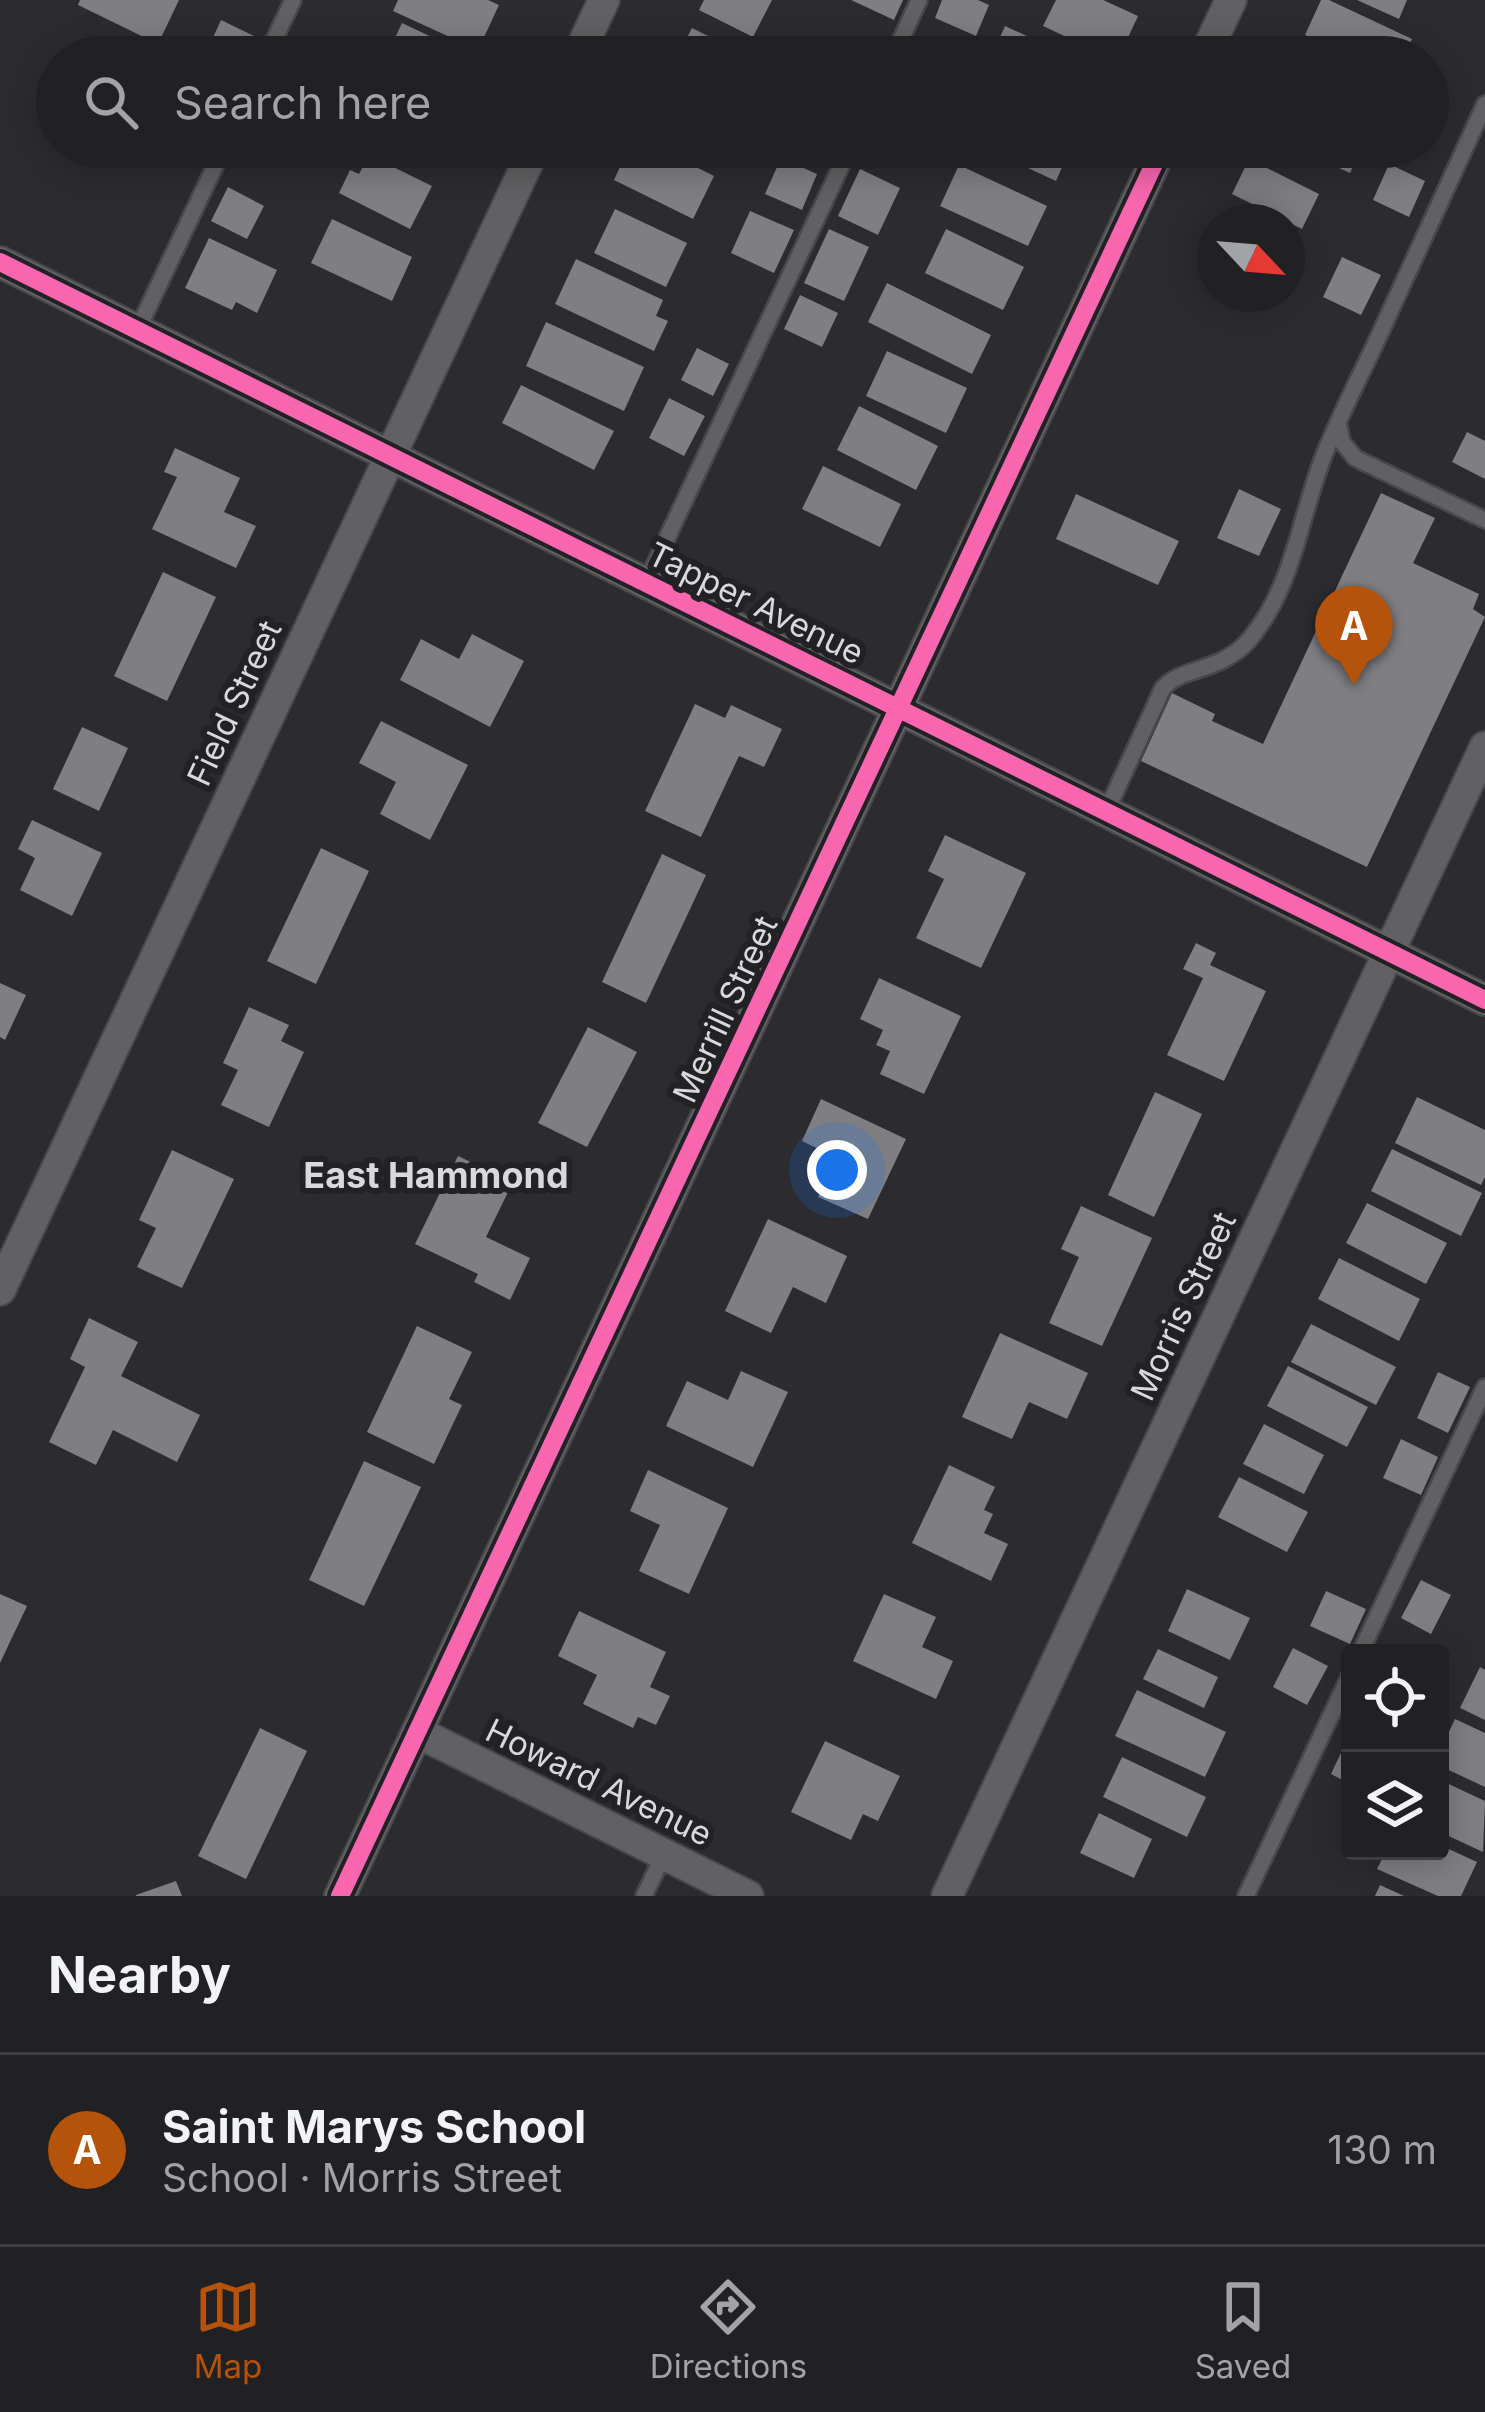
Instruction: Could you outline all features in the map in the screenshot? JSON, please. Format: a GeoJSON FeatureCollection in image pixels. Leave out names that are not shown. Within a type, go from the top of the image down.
{"type":"FeatureCollection","features":[{"type":"Feature","properties":{"kind":"street"},"geometry":{"type":"LineString","coordinates":[[588,36],[604,0]]}},
{"type":"Feature","properties":{"kind":"street"},"geometry":{"type":"LineString","coordinates":[[1214,36],[1231,0]]}},
{"type":"Feature","properties":{"kind":"street","name":"Field Street"},"geometry":{"type":"LineString","coordinates":[[0,1290],[525,168]]}},
{"type":"Feature","properties":{"kind":"street","name":"Merrill Street"},"geometry":{"type":"LineString","coordinates":[[340,1896],[1152,168]]}},
{"type":"Feature","properties":{"kind":"street","name":"Tapper Avenue"},"geometry":{"type":"LineString","coordinates":[[0,262],[1485,1000]]}},
{"type":"Feature","properties":{"kind":"street","name":"Morris Street"},"geometry":{"type":"LineString","coordinates":[[947,1896],[1485,747]]}},
{"type":"Feature","properties":{"kind":"street","name":"Howard Avenue"},"geometry":{"type":"LineString","coordinates":[[417,1732],[748,1896]]}},
{"type":"Feature","properties":{"kind":"lane"},"geometry":{"type":"LineString","coordinates":[[276,36],[293,0]]}},
{"type":"Feature","properties":{"kind":"lane"},"geometry":{"type":"LineString","coordinates":[[902,36],[919,0]]}},
{"type":"Feature","properties":{"kind":"lane"},"geometry":{"type":"LineString","coordinates":[[1107,810],[1163,688],[1172,678],[1230,658],[1266,614],[1296,554],[1321,464],[1338,424],[1485,104]]}},
{"type":"Feature","properties":{"kind":"lane"},"geometry":{"type":"LineString","coordinates":[[137,331],[214,168]]}},
{"type":"Feature","properties":{"kind":"lane"},"geometry":{"type":"LineString","coordinates":[[646,583],[840,168]]}},
{"type":"Feature","properties":{"kind":"lane"},"geometry":{"type":"LineString","coordinates":[[1338,424],[1342,442],[1355,458],[1485,520]]}},
{"type":"Feature","properties":{"kind":"lane"},"geometry":{"type":"LineString","coordinates":[[1364,1644],[1485,1387]]}},
{"type":"Feature","properties":{"kind":"lane"},"geometry":{"type":"LineString","coordinates":[[1246,1896],[1341,1694]]}},
{"type":"Feature","properties":{"kind":"lane"},"geometry":{"type":"LineString","coordinates":[[644,1896],[664,1854]]}},
{"type":"Feature","properties":{"kind":"building"},"geometry":{"type":"Polygon","coordinates":[[[80,0],[179,0],[162,36],[142,36],[78,5],[80,0]]]}},
{"type":"Feature","properties":{"kind":"building"},"geometry":{"type":"Polygon","coordinates":[[[398,0],[488,0],[499,5],[485,36],[447,36],[393,11],[398,0]]]}},
{"type":"Feature","properties":{"kind":"building"},"geometry":{"type":"Polygon","coordinates":[[[704,0],[772,0],[754,36],[699,10],[704,0]]]}},
{"type":"Feature","properties":{"kind":"building"},"geometry":{"type":"Polygon","coordinates":[[[851,0],[903,0],[894,20],[851,0]]]}},
{"type":"Feature","properties":{"kind":"building"},"geometry":{"type":"Polygon","coordinates":[[[942,0],[978,0],[989,5],[976,36],[935,18],[942,0]]]}},
{"type":"Feature","properties":{"kind":"building"},"geometry":{"type":"Polygon","coordinates":[[[1056,0],[1103,0],[1138,16],[1129,36],[1064,36],[1043,26],[1056,0]]]}},
{"type":"Feature","properties":{"kind":"building"},"geometry":{"type":"Polygon","coordinates":[[[1321,0],[1329,0],[1406,36],[1307,36],[1321,0]]]}},
{"type":"Feature","properties":{"kind":"building"},"geometry":{"type":"Polygon","coordinates":[[[1357,0],[1407,0],[1399,19],[1357,0]]]}},
{"type":"Feature","properties":{"kind":"building"},"geometry":{"type":"Polygon","coordinates":[[[221,20],[254,36],[214,36],[221,20]]]}},
{"type":"Feature","properties":{"kind":"building"},"geometry":{"type":"Polygon","coordinates":[[[402,23],[430,36],[396,36],[402,23]]]}},
{"type":"Feature","properties":{"kind":"building"},"geometry":{"type":"Polygon","coordinates":[[[1005,26],[1027,36],[1000,36],[1005,26]]]}},
{"type":"Feature","properties":{"kind":"building"},"geometry":{"type":"Polygon","coordinates":[[[362,168],[395,168],[432,186],[410,229],[339,193],[350,170],[359,174],[362,168]]]}},
{"type":"Feature","properties":{"kind":"building"},"geometry":{"type":"Polygon","coordinates":[[[619,168],[698,168],[714,176],[693,219],[614,180],[619,168]]]}},
{"type":"Feature","properties":{"kind":"building"},"geometry":{"type":"Polygon","coordinates":[[[777,168],[804,168],[817,174],[802,210],[765,194],[777,168]]]}},
{"type":"Feature","properties":{"kind":"building"},"geometry":{"type":"Polygon","coordinates":[[[958,168],[965,168],[1047,206],[1028,246],[940,206],[958,168]]]}},
{"type":"Feature","properties":{"kind":"building"},"geometry":{"type":"Polygon","coordinates":[[[1028,168],[1062,168],[1056,181],[1028,168]]]}},
{"type":"Feature","properties":{"kind":"building"},"geometry":{"type":"Polygon","coordinates":[[[1245,168],[1267,168],[1319,194],[1305,223],[1305,204],[1252,204],[1232,194],[1245,168]]]}},
{"type":"Feature","properties":{"kind":"building"},"geometry":{"type":"Polygon","coordinates":[[[1387,168],[1425,181],[1409,217],[1373,200],[1387,168]]]}},
{"type":"Feature","properties":{"kind":"building"},"geometry":{"type":"Polygon","coordinates":[[[860,169],[900,188],[878,235],[838,216],[860,169]]]}},
{"type":"Feature","properties":{"kind":"building"},"geometry":{"type":"Polygon","coordinates":[[[228,187],[264,206],[247,239],[211,221],[228,187]]]}},
{"type":"Feature","properties":{"kind":"building"},"geometry":{"type":"Polygon","coordinates":[[[615,209],[687,243],[666,287],[594,253],[615,209]]]}},
{"type":"Feature","properties":{"kind":"building"},"geometry":{"type":"Polygon","coordinates":[[[750,211],[794,230],[774,273],[731,253],[750,211]]]}},
{"type":"Feature","properties":{"kind":"building"},"geometry":{"type":"Polygon","coordinates":[[[332,219],[412,257],[392,301],[311,263],[332,219]]]}},
{"type":"Feature","properties":{"kind":"building"},"geometry":{"type":"Polygon","coordinates":[[[829,229],[869,247],[844,301],[804,283],[829,229]]]}},
{"type":"Feature","properties":{"kind":"building"},"geometry":{"type":"Polygon","coordinates":[[[946,229],[1024,267],[1003,310],[925,273],[946,229]]]}},
{"type":"Feature","properties":{"kind":"building"},"geometry":{"type":"Polygon","coordinates":[[[209,238],[277,270],[257,313],[236,302],[232,310],[185,288],[209,238]]]}},
{"type":"Feature","properties":{"kind":"building"},"geometry":{"type":"Polygon","coordinates":[[[1342,257],[1381,275],[1361,315],[1323,297],[1342,257]]]}},
{"type":"Feature","properties":{"kind":"building"},"geometry":{"type":"Polygon","coordinates":[[[576,259],[663,300],[656,316],[668,321],[654,351],[555,304],[576,259]]]}},
{"type":"Feature","properties":{"kind":"building"},"geometry":{"type":"Polygon","coordinates":[[[887,283],[991,335],[972,374],[868,322],[887,283]]]}},
{"type":"Feature","properties":{"kind":"building"},"geometry":{"type":"Polygon","coordinates":[[[800,295],[838,313],[822,347],[784,329],[800,295]]]}},
{"type":"Feature","properties":{"kind":"building"},"geometry":{"type":"Polygon","coordinates":[[[546,322],[644,367],[624,411],[526,366],[546,322]]]}},
{"type":"Feature","properties":{"kind":"building"},"geometry":{"type":"Polygon","coordinates":[[[697,348],[729,364],[713,396],[681,380],[697,348]]]}},
{"type":"Feature","properties":{"kind":"building"},"geometry":{"type":"Polygon","coordinates":[[[887,351],[967,388],[946,433],[866,396],[887,351]]]}},
{"type":"Feature","properties":{"kind":"building"},"geometry":{"type":"Polygon","coordinates":[[[521,385],[614,431],[594,470],[502,423],[521,385]]]}},
{"type":"Feature","properties":{"kind":"building"},"geometry":{"type":"Polygon","coordinates":[[[669,398],[705,416],[684,456],[649,438],[669,398]]]}},
{"type":"Feature","properties":{"kind":"building"},"geometry":{"type":"Polygon","coordinates":[[[859,406],[938,446],[916,490],[837,450],[859,406]]]}},
{"type":"Feature","properties":{"kind":"building"},"geometry":{"type":"Polygon","coordinates":[[[1467,432],[1485,441],[1485,479],[1452,462],[1467,432]]]}},
{"type":"Feature","properties":{"kind":"building"},"geometry":{"type":"Polygon","coordinates":[[[175,448],[240,478],[224,512],[256,526],[236,568],[152,529],[177,477],[164,472],[175,448]]]}},
{"type":"Feature","properties":{"kind":"building"},"geometry":{"type":"Polygon","coordinates":[[[823,466],[901,504],[880,547],[802,509],[823,466]]]}},
{"type":"Feature","properties":{"kind":"building"},"geometry":{"type":"Polygon","coordinates":[[[1239,489],[1281,509],[1259,556],[1217,538],[1239,489]]]}},
{"type":"Feature","properties":{"kind":"building"},"geometry":{"type":"Polygon","coordinates":[[[1381,493],[1435,518],[1413,563],[1479,594],[1473,609],[1485,617],[1367,867],[1141,761],[1172,693],[1215,714],[1212,721],[1263,744],[1381,493]]]}},
{"type":"Feature","properties":{"kind":"building"},"geometry":{"type":"Polygon","coordinates":[[[1076,494],[1179,541],[1158,585],[1056,539],[1076,494]]]}},
{"type":"Feature","properties":{"kind":"building"},"geometry":{"type":"Polygon","coordinates":[[[163,572],[216,597],[167,701],[114,676],[163,572]]]}},
{"type":"Feature","properties":{"kind":"building"},"geometry":{"type":"Polygon","coordinates":[[[472,634],[524,661],[490,727],[400,680],[421,639],[459,659],[472,634]]]}},
{"type":"Feature","properties":{"kind":"building"},"geometry":{"type":"Polygon","coordinates":[[[695,704],[725,718],[731,705],[782,729],[764,767],[739,756],[701,837],[645,811],[695,704]]]}},
{"type":"Feature","properties":{"kind":"building"},"geometry":{"type":"Polygon","coordinates":[[[381,721],[468,765],[430,840],[380,814],[396,782],[359,763],[381,721]]]}},
{"type":"Feature","properties":{"kind":"building"},"geometry":{"type":"Polygon","coordinates":[[[82,727],[128,748],[99,811],[53,789],[82,727]]]}},
{"type":"Feature","properties":{"kind":"building"},"geometry":{"type":"Polygon","coordinates":[[[32,820],[102,853],[72,916],[20,890],[35,858],[18,849],[32,820]]]}},
{"type":"Feature","properties":{"kind":"building"},"geometry":{"type":"Polygon","coordinates":[[[945,835],[1026,873],[981,968],[916,938],[944,879],[928,871],[945,835]]]}},
{"type":"Feature","properties":{"kind":"building"},"geometry":{"type":"Polygon","coordinates":[[[321,848],[369,871],[316,984],[267,961],[321,848]]]}},
{"type":"Feature","properties":{"kind":"building"},"geometry":{"type":"Polygon","coordinates":[[[662,854],[706,875],[646,1003],[602,982],[662,854]]]}},
{"type":"Feature","properties":{"kind":"building"},"geometry":{"type":"Polygon","coordinates":[[[1196,943],[1216,953],[1210,965],[1266,991],[1224,1081],[1167,1055],[1203,978],[1183,969],[1196,943]]]}},
{"type":"Feature","properties":{"kind":"building"},"geometry":{"type":"Polygon","coordinates":[[[879,978],[961,1016],[924,1094],[880,1074],[890,1051],[876,1045],[883,1030],[860,1019],[879,978]]]}},
{"type":"Feature","properties":{"kind":"building"},"geometry":{"type":"Polygon","coordinates":[[[0,983],[26,995],[5,1040],[0,1037],[0,983]]]}},
{"type":"Feature","properties":{"kind":"building"},"geometry":{"type":"Polygon","coordinates":[[[249,1007],[289,1025],[281,1041],[304,1052],[269,1127],[221,1105],[238,1070],[223,1063],[249,1007]]]}},
{"type":"Feature","properties":{"kind":"building"},"geometry":{"type":"Polygon","coordinates":[[[588,1027],[637,1052],[587,1147],[538,1123],[588,1027]]]}},
{"type":"Feature","properties":{"kind":"building"},"geometry":{"type":"Polygon","coordinates":[[[1155,1092],[1202,1114],[1154,1217],[1108,1195],[1155,1092]]]}},
{"type":"Feature","properties":{"kind":"building"},"geometry":{"type":"Polygon","coordinates":[[[1417,1097],[1485,1130],[1481,1185],[1395,1143],[1417,1097]]]}},
{"type":"Feature","properties":{"kind":"building"},"geometry":{"type":"Polygon","coordinates":[[[821,1099],[906,1139],[868,1219],[818,1197],[837,1158],[802,1141],[821,1099]]]}},
{"type":"Feature","properties":{"kind":"building"},"geometry":{"type":"Polygon","coordinates":[[[1392,1149],[1482,1193],[1461,1236],[1371,1191],[1392,1149]]]}},
{"type":"Feature","properties":{"kind":"building"},"geometry":{"type":"Polygon","coordinates":[[[172,1150],[234,1179],[182,1288],[137,1267],[156,1228],[139,1220],[172,1150]]]}},
{"type":"Feature","properties":{"kind":"building"},"geometry":{"type":"Polygon","coordinates":[[[458,1156],[513,1182],[486,1237],[530,1258],[510,1300],[474,1282],[478,1274],[415,1244],[458,1156]]]}},
{"type":"Feature","properties":{"kind":"building"},"geometry":{"type":"Polygon","coordinates":[[[1367,1203],[1447,1243],[1426,1284],[1346,1243],[1367,1203]]]}},
{"type":"Feature","properties":{"kind":"building"},"geometry":{"type":"Polygon","coordinates":[[[1081,1206],[1152,1238],[1102,1346],[1049,1323],[1079,1257],[1061,1249],[1081,1206]]]}},
{"type":"Feature","properties":{"kind":"building"},"geometry":{"type":"Polygon","coordinates":[[[768,1219],[847,1256],[826,1303],[793,1287],[771,1333],[725,1311],[768,1219]]]}},
{"type":"Feature","properties":{"kind":"building"},"geometry":{"type":"Polygon","coordinates":[[[1339,1258],[1420,1299],[1399,1341],[1318,1299],[1339,1258]]]}},
{"type":"Feature","properties":{"kind":"building"},"geometry":{"type":"Polygon","coordinates":[[[89,1318],[138,1342],[121,1376],[200,1415],[177,1462],[113,1430],[96,1465],[49,1442],[85,1367],[70,1359],[89,1318]]]}},
{"type":"Feature","properties":{"kind":"building"},"geometry":{"type":"Polygon","coordinates":[[[1311,1324],[1396,1367],[1376,1405],[1291,1362],[1311,1324]]]}},
{"type":"Feature","properties":{"kind":"building"},"geometry":{"type":"Polygon","coordinates":[[[417,1326],[472,1352],[449,1399],[462,1405],[434,1464],[367,1432],[417,1326]]]}},
{"type":"Feature","properties":{"kind":"building"},"geometry":{"type":"Polygon","coordinates":[[[1000,1333],[1088,1373],[1067,1419],[1029,1402],[1012,1439],[962,1417],[1000,1333]]]}},
{"type":"Feature","properties":{"kind":"building"},"geometry":{"type":"Polygon","coordinates":[[[1288,1366],[1368,1407],[1347,1447],[1267,1406],[1288,1366]]]}},
{"type":"Feature","properties":{"kind":"building"},"geometry":{"type":"Polygon","coordinates":[[[741,1371],[788,1392],[753,1467],[666,1426],[687,1381],[728,1400],[741,1371]]]}},
{"type":"Feature","properties":{"kind":"building"},"geometry":{"type":"Polygon","coordinates":[[[1438,1372],[1470,1387],[1448,1433],[1417,1418],[1438,1372]]]}},
{"type":"Feature","properties":{"kind":"building"},"geometry":{"type":"Polygon","coordinates":[[[1264,1424],[1324,1455],[1304,1494],[1243,1464],[1264,1424]]]}},
{"type":"Feature","properties":{"kind":"building"},"geometry":{"type":"Polygon","coordinates":[[[1401,1439],[1438,1457],[1421,1495],[1383,1478],[1401,1439]]]}},
{"type":"Feature","properties":{"kind":"building"},"geometry":{"type":"Polygon","coordinates":[[[364,1461],[421,1487],[364,1606],[309,1580],[364,1461]]]}},
{"type":"Feature","properties":{"kind":"building"},"geometry":{"type":"Polygon","coordinates":[[[949,1465],[995,1487],[984,1510],[993,1514],[984,1533],[1008,1544],[991,1581],[912,1543],[949,1465]]]}},
{"type":"Feature","properties":{"kind":"building"},"geometry":{"type":"Polygon","coordinates":[[[648,1470],[728,1508],[689,1594],[639,1571],[660,1525],[630,1511],[648,1470]]]}},
{"type":"Feature","properties":{"kind":"building"},"geometry":{"type":"Polygon","coordinates":[[[1239,1477],[1308,1512],[1287,1552],[1218,1517],[1239,1477]]]}},
{"type":"Feature","properties":{"kind":"building"},"geometry":{"type":"Polygon","coordinates":[[[1421,1580],[1451,1595],[1431,1634],[1401,1618],[1421,1580]]]}},
{"type":"Feature","properties":{"kind":"building"},"geometry":{"type":"Polygon","coordinates":[[[1187,1589],[1250,1618],[1230,1660],[1168,1631],[1187,1589]]]}},
{"type":"Feature","properties":{"kind":"building"},"geometry":{"type":"Polygon","coordinates":[[[1326,1591],[1366,1609],[1350,1644],[1310,1626],[1326,1591]]]}},
{"type":"Feature","properties":{"kind":"building"},"geometry":{"type":"Polygon","coordinates":[[[0,1594],[27,1606],[0,1663],[0,1594]]]}},
{"type":"Feature","properties":{"kind":"building"},"geometry":{"type":"Polygon","coordinates":[[[884,1594],[936,1617],[922,1647],[953,1661],[936,1699],[853,1661],[884,1594]]]}},
{"type":"Feature","properties":{"kind":"building"},"geometry":{"type":"Polygon","coordinates":[[[579,1611],[666,1652],[650,1687],[670,1696],[656,1725],[638,1717],[633,1728],[583,1704],[597,1675],[558,1656],[579,1611]]]}},
{"type":"Feature","properties":{"kind":"building"},"geometry":{"type":"Polygon","coordinates":[[[1293,1648],[1328,1666],[1307,1705],[1273,1687],[1293,1648]]]}},
{"type":"Feature","properties":{"kind":"building"},"geometry":{"type":"Polygon","coordinates":[[[1158,1649],[1218,1677],[1204,1708],[1143,1679],[1158,1649]]]}},
{"type":"Feature","properties":{"kind":"building"},"geometry":{"type":"Polygon","coordinates":[[[1480,1667],[1485,1670],[1485,1720],[1460,1708],[1480,1667]]]}},
{"type":"Feature","properties":{"kind":"building"},"geometry":{"type":"Polygon","coordinates":[[[1137,1690],[1226,1732],[1205,1777],[1115,1736],[1137,1690]]]}},
{"type":"Feature","properties":{"kind":"building"},"geometry":{"type":"Polygon","coordinates":[[[1455,1719],[1485,1733],[1485,1787],[1449,1770],[1449,1732],[1455,1719]]]}},
{"type":"Feature","properties":{"kind":"building"},"geometry":{"type":"Polygon","coordinates":[[[260,1728],[307,1751],[246,1879],[198,1856],[260,1728]]]}},
{"type":"Feature","properties":{"kind":"building"},"geometry":{"type":"Polygon","coordinates":[[[825,1741],[900,1776],[878,1821],[863,1814],[851,1840],[791,1812],[825,1741]]]}},
{"type":"Feature","properties":{"kind":"building"},"geometry":{"type":"Polygon","coordinates":[[[1341,1753],[1341,1779],[1331,1774],[1341,1753]]]}},
{"type":"Feature","properties":{"kind":"building"},"geometry":{"type":"Polygon","coordinates":[[[1122,1757],[1206,1797],[1187,1837],[1103,1797],[1122,1757]]]}},
{"type":"Feature","properties":{"kind":"building"},"geometry":{"type":"Polygon","coordinates":[[[1449,1784],[1485,1801],[1483,1852],[1449,1836],[1449,1784]]]}},
{"type":"Feature","properties":{"kind":"building"},"geometry":{"type":"Polygon","coordinates":[[[1099,1813],[1152,1839],[1134,1878],[1080,1853],[1099,1813]]]}},
{"type":"Feature","properties":{"kind":"building"},"geometry":{"type":"Polygon","coordinates":[[[1449,1849],[1477,1862],[1461,1896],[1438,1896],[1377,1869],[1382,1860],[1449,1860],[1449,1849]]]}},
{"type":"Feature","properties":{"kind":"building"},"geometry":{"type":"Polygon","coordinates":[[[176,1881],[182,1896],[136,1896],[136,1895],[176,1881]]]}},
{"type":"Feature","properties":{"kind":"building"},"geometry":{"type":"Polygon","coordinates":[[[1380,1885],[1404,1896],[1375,1896],[1380,1885]]]}},
{"type":"Feature","properties":{"kind":"cycle path"},"geometry":{"type":"LineString","coordinates":[[340,1896],[1152,168]]}},
{"type":"Feature","properties":{"kind":"cycle path"},"geometry":{"type":"LineString","coordinates":[[0,262],[1485,1000]]}},
{"type":"Feature","properties":{"kind":"place","name":"Saint Marys School"},"geometry":{"type":"Point","coordinates":[1354,685]}},
{"type":"Feature","properties":{"kind":"district","name":"East Hammond"},"geometry":{"type":"Point","coordinates":[436,1175]}}]}
